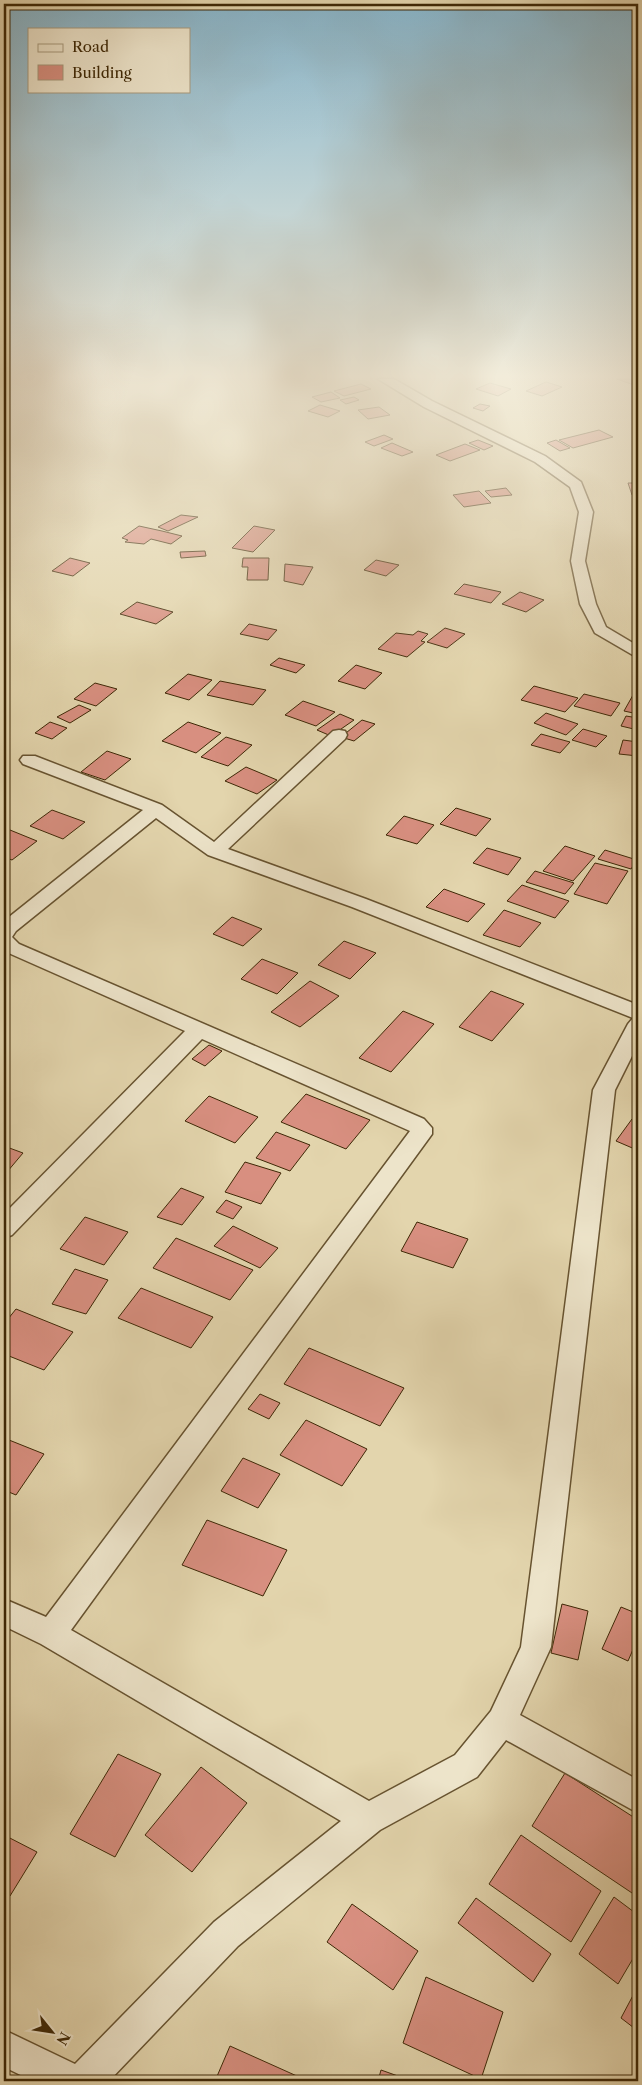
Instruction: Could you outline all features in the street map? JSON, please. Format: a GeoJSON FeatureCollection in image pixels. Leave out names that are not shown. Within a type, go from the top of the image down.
{"type":"FeatureCollection","features":[{"type":"Feature","properties":{"kind":"street"},"geometry":{"type":"LineString","coordinates":[[563,476],[576,486],[586,512],[578,561],[588,604],[600,630],[638,653]]}},
{"type":"Feature","properties":{"kind":"street"},"geometry":{"type":"LineString","coordinates":[[216,851],[339,736]]}},
{"type":"Feature","properties":{"kind":"street"},"geometry":{"type":"LineString","coordinates":[[29,760],[156,809],[216,851],[359,903],[638,1013]]}},
{"type":"Feature","properties":{"kind":"street"},"geometry":{"type":"LineString","coordinates":[[51,1634],[421,1134],[420,1128],[416,1124],[12,948],[4,940],[9,927],[156,809]]}},
{"type":"Feature","properties":{"kind":"street"},"geometry":{"type":"LineString","coordinates":[[84,2081],[226,1934],[369,1819],[466,1766],[502,1721],[536,1648],[604,1090],[638,1024]]}},
{"type":"Feature","properties":{"kind":"street"},"geometry":{"type":"LineString","coordinates":[[4,1229],[198,1030]]}},
{"type":"Feature","properties":{"kind":"street"},"geometry":{"type":"LineString","coordinates":[[4,1612],[51,1634],[369,1819]]}},
{"type":"Feature","properties":{"kind":"street"},"geometry":{"type":"LineString","coordinates":[[502,1721],[638,1797]]}},
{"type":"Feature","properties":{"kind":"street"},"geometry":{"type":"LineString","coordinates":[[4,2048],[71,2081]]}},
{"type":"Feature","properties":{"kind":"building"},"geometry":{"type":"Polygon","coordinates":[[[628,483],[638,483],[638,495],[632,495],[628,483]]]}},
{"type":"Feature","properties":{"kind":"building"},"geometry":{"type":"Polygon","coordinates":[[[506,488],[512,495],[491,497],[485,491],[506,488]]]}},
{"type":"Feature","properties":{"kind":"building"},"geometry":{"type":"Polygon","coordinates":[[[479,491],[491,503],[464,507],[453,495],[479,491]]]}},
{"type":"Feature","properties":{"kind":"building"},"geometry":{"type":"Polygon","coordinates":[[[181,515],[198,517],[168,531],[158,527],[181,515]]]}},
{"type":"Feature","properties":{"kind":"building"},"geometry":{"type":"Polygon","coordinates":[[[139,526],[182,536],[171,544],[151,539],[144,544],[125,542],[128,540],[122,538],[139,526]]]}},
{"type":"Feature","properties":{"kind":"building"},"geometry":{"type":"Polygon","coordinates":[[[254,526],[275,530],[253,552],[232,548],[254,526]]]}},
{"type":"Feature","properties":{"kind":"building"},"geometry":{"type":"Polygon","coordinates":[[[205,551],[206,556],[181,558],[180,552],[205,551]]]}},
{"type":"Feature","properties":{"kind":"building"},"geometry":{"type":"Polygon","coordinates":[[[70,558],[90,563],[73,576],[52,571],[70,558]]]}},
{"type":"Feature","properties":{"kind":"building"},"geometry":{"type":"Polygon","coordinates":[[[243,558],[269,558],[268,580],[247,580],[248,567],[242,567],[243,558]]]}},
{"type":"Feature","properties":{"kind":"building"},"geometry":{"type":"Polygon","coordinates":[[[376,560],[399,565],[386,576],[364,570],[376,560]]]}},
{"type":"Feature","properties":{"kind":"building"},"geometry":{"type":"Polygon","coordinates":[[[285,564],[313,567],[303,585],[284,581],[285,564]]]}},
{"type":"Feature","properties":{"kind":"building"},"geometry":{"type":"Polygon","coordinates":[[[464,584],[501,592],[491,603],[454,594],[464,584]]]}},
{"type":"Feature","properties":{"kind":"building"},"geometry":{"type":"Polygon","coordinates":[[[520,592],[544,600],[526,612],[502,604],[520,592]]]}},
{"type":"Feature","properties":{"kind":"building"},"geometry":{"type":"Polygon","coordinates":[[[137,602],[173,612],[156,624],[120,614],[137,602]]]}},
{"type":"Feature","properties":{"kind":"building"},"geometry":{"type":"Polygon","coordinates":[[[249,624],[277,630],[268,640],[240,634],[249,624]]]}},
{"type":"Feature","properties":{"kind":"building"},"geometry":{"type":"Polygon","coordinates":[[[445,628],[465,634],[447,648],[427,642],[445,628]]]}},
{"type":"Feature","properties":{"kind":"building"},"geometry":{"type":"Polygon","coordinates":[[[418,631],[428,634],[421,641],[425,642],[407,657],[378,649],[396,633],[413,635],[418,631]]]}},
{"type":"Feature","properties":{"kind":"building"},"geometry":{"type":"Polygon","coordinates":[[[279,658],[305,665],[296,673],[270,665],[279,658]]]}},
{"type":"Feature","properties":{"kind":"building"},"geometry":{"type":"Polygon","coordinates":[[[356,665],[382,673],[365,689],[338,681],[356,665]]]}},
{"type":"Feature","properties":{"kind":"building"},"geometry":{"type":"Polygon","coordinates":[[[188,674],[212,680],[189,700],[165,693],[188,674]]]}},
{"type":"Feature","properties":{"kind":"building"},"geometry":{"type":"Polygon","coordinates":[[[220,681],[266,690],[253,705],[207,695],[220,681]]]}},
{"type":"Feature","properties":{"kind":"building"},"geometry":{"type":"Polygon","coordinates":[[[95,683],[117,689],[96,706],[74,699],[95,683]]]}},
{"type":"Feature","properties":{"kind":"building"},"geometry":{"type":"Polygon","coordinates":[[[534,686],[578,698],[565,712],[521,700],[534,686]]]}},
{"type":"Feature","properties":{"kind":"building"},"geometry":{"type":"Polygon","coordinates":[[[584,694],[620,703],[611,716],[574,706],[584,694]]]}},
{"type":"Feature","properties":{"kind":"building"},"geometry":{"type":"Polygon","coordinates":[[[633,695],[638,696],[638,714],[624,711],[633,695]]]}},
{"type":"Feature","properties":{"kind":"building"},"geometry":{"type":"Polygon","coordinates":[[[303,701],[335,712],[316,726],[285,715],[303,701]]]}},
{"type":"Feature","properties":{"kind":"building"},"geometry":{"type":"Polygon","coordinates":[[[79,705],[91,710],[70,723],[57,717],[79,705]]]}},
{"type":"Feature","properties":{"kind":"building"},"geometry":{"type":"Polygon","coordinates":[[[546,713],[578,724],[566,735],[534,723],[546,713]]]}},
{"type":"Feature","properties":{"kind":"building"},"geometry":{"type":"Polygon","coordinates":[[[340,714],[354,720],[331,736],[317,730],[340,714]]]}},
{"type":"Feature","properties":{"kind":"building"},"geometry":{"type":"Polygon","coordinates":[[[626,716],[638,718],[638,730],[621,726],[626,716]]]}},
{"type":"Feature","properties":{"kind":"building"},"geometry":{"type":"Polygon","coordinates":[[[362,720],[375,724],[354,741],[341,737],[362,720]]]}},
{"type":"Feature","properties":{"kind":"building"},"geometry":{"type":"Polygon","coordinates":[[[50,722],[67,728],[52,739],[35,733],[50,722]]]}},
{"type":"Feature","properties":{"kind":"building"},"geometry":{"type":"Polygon","coordinates":[[[188,722],[221,733],[196,753],[162,741],[188,722]]]}},
{"type":"Feature","properties":{"kind":"building"},"geometry":{"type":"Polygon","coordinates":[[[583,729],[607,736],[596,747],[572,740],[583,729]]]}},
{"type":"Feature","properties":{"kind":"building"},"geometry":{"type":"Polygon","coordinates":[[[541,734],[570,742],[560,753],[531,745],[541,734]]]}},
{"type":"Feature","properties":{"kind":"building"},"geometry":{"type":"Polygon","coordinates":[[[226,737],[252,745],[228,766],[201,757],[226,737]]]}},
{"type":"Feature","properties":{"kind":"building"},"geometry":{"type":"Polygon","coordinates":[[[623,740],[638,742],[638,756],[619,754],[623,740]]]}},
{"type":"Feature","properties":{"kind":"building"},"geometry":{"type":"Polygon","coordinates":[[[107,751],[131,759],[105,780],[81,772],[107,751]]]}},
{"type":"Feature","properties":{"kind":"building"},"geometry":{"type":"Polygon","coordinates":[[[246,767],[277,780],[257,794],[225,781],[246,767]]]}},
{"type":"Feature","properties":{"kind":"building"},"geometry":{"type":"Polygon","coordinates":[[[456,808],[491,819],[476,836],[440,824],[456,808]]]}},
{"type":"Feature","properties":{"kind":"building"},"geometry":{"type":"Polygon","coordinates":[[[52,810],[85,822],[63,839],[30,826],[52,810]]]}},
{"type":"Feature","properties":{"kind":"building"},"geometry":{"type":"Polygon","coordinates":[[[404,816],[434,825],[417,844],[386,835],[404,816]]]}},
{"type":"Feature","properties":{"kind":"building"},"geometry":{"type":"Polygon","coordinates":[[[10,830],[37,841],[12,860],[4,857],[4,835],[10,830]]]}},
{"type":"Feature","properties":{"kind":"building"},"geometry":{"type":"Polygon","coordinates":[[[565,846],[595,856],[573,881],[543,871],[565,846]]]}},
{"type":"Feature","properties":{"kind":"building"},"geometry":{"type":"Polygon","coordinates":[[[487,848],[521,858],[508,875],[473,863],[487,848]]]}},
{"type":"Feature","properties":{"kind":"building"},"geometry":{"type":"Polygon","coordinates":[[[605,850],[637,860],[631,869],[598,859],[605,850]]]}},
{"type":"Feature","properties":{"kind":"building"},"geometry":{"type":"Polygon","coordinates":[[[595,863],[628,871],[607,904],[574,894],[595,863]]]}},
{"type":"Feature","properties":{"kind":"building"},"geometry":{"type":"Polygon","coordinates":[[[535,871],[574,883],[565,894],[526,882],[535,871]]]}},
{"type":"Feature","properties":{"kind":"building"},"geometry":{"type":"Polygon","coordinates":[[[522,885],[569,901],[555,918],[507,901],[522,885]]]}},
{"type":"Feature","properties":{"kind":"building"},"geometry":{"type":"Polygon","coordinates":[[[444,889],[485,904],[468,922],[426,907],[444,889]]]}},
{"type":"Feature","properties":{"kind":"building"},"geometry":{"type":"Polygon","coordinates":[[[504,910],[541,923],[520,947],[483,935],[504,910]]]}},
{"type":"Feature","properties":{"kind":"building"},"geometry":{"type":"Polygon","coordinates":[[[232,917],[262,929],[243,946],[213,934],[232,917]]]}},
{"type":"Feature","properties":{"kind":"building"},"geometry":{"type":"Polygon","coordinates":[[[344,941],[376,953],[350,979],[318,965],[344,941]]]}},
{"type":"Feature","properties":{"kind":"building"},"geometry":{"type":"Polygon","coordinates":[[[262,959],[298,973],[277,994],[241,979],[262,959]]]}},
{"type":"Feature","properties":{"kind":"building"},"geometry":{"type":"Polygon","coordinates":[[[310,981],[339,996],[300,1027],[271,1012],[310,981]]]}},
{"type":"Feature","properties":{"kind":"building"},"geometry":{"type":"Polygon","coordinates":[[[491,991],[524,1004],[492,1041],[459,1027],[491,991]]]}},
{"type":"Feature","properties":{"kind":"building"},"geometry":{"type":"Polygon","coordinates":[[[403,1011],[434,1024],[391,1072],[359,1058],[403,1011]]]}},
{"type":"Feature","properties":{"kind":"building"},"geometry":{"type":"Polygon","coordinates":[[[209,1045],[222,1051],[205,1066],[192,1059],[209,1045]]]}},
{"type":"Feature","properties":{"kind":"building"},"geometry":{"type":"Polygon","coordinates":[[[306,1094],[370,1120],[346,1149],[281,1122],[306,1094]]]}},
{"type":"Feature","properties":{"kind":"building"},"geometry":{"type":"Polygon","coordinates":[[[209,1096],[258,1117],[235,1143],[185,1121],[209,1096]]]}},
{"type":"Feature","properties":{"kind":"building"},"geometry":{"type":"Polygon","coordinates":[[[632,1119],[638,1122],[637,1150],[616,1141],[632,1119]]]}},
{"type":"Feature","properties":{"kind":"building"},"geometry":{"type":"Polygon","coordinates":[[[276,1132],[310,1145],[290,1171],[256,1158],[276,1132]]]}},
{"type":"Feature","properties":{"kind":"building"},"geometry":{"type":"Polygon","coordinates":[[[4,1146],[23,1153],[7,1172],[4,1171],[4,1146]]]}},
{"type":"Feature","properties":{"kind":"building"},"geometry":{"type":"Polygon","coordinates":[[[245,1162],[281,1173],[261,1204],[225,1192],[245,1162]]]}},
{"type":"Feature","properties":{"kind":"building"},"geometry":{"type":"Polygon","coordinates":[[[181,1188],[204,1197],[182,1225],[157,1217],[181,1188]]]}},
{"type":"Feature","properties":{"kind":"building"},"geometry":{"type":"Polygon","coordinates":[[[226,1200],[242,1207],[233,1219],[216,1212],[226,1200]]]}},
{"type":"Feature","properties":{"kind":"building"},"geometry":{"type":"Polygon","coordinates":[[[85,1217],[128,1232],[104,1265],[60,1249],[85,1217]]]}},
{"type":"Feature","properties":{"kind":"building"},"geometry":{"type":"Polygon","coordinates":[[[417,1222],[468,1239],[453,1268],[401,1251],[417,1222]]]}},
{"type":"Feature","properties":{"kind":"building"},"geometry":{"type":"Polygon","coordinates":[[[233,1226],[278,1248],[260,1268],[214,1246],[233,1226]]]}},
{"type":"Feature","properties":{"kind":"building"},"geometry":{"type":"Polygon","coordinates":[[[176,1238],[253,1270],[230,1300],[153,1268],[176,1238]]]}},
{"type":"Feature","properties":{"kind":"building"},"geometry":{"type":"Polygon","coordinates":[[[75,1269],[108,1280],[86,1314],[52,1304],[75,1269]]]}},
{"type":"Feature","properties":{"kind":"building"},"geometry":{"type":"Polygon","coordinates":[[[141,1288],[213,1317],[191,1348],[118,1318],[141,1288]]]}},
{"type":"Feature","properties":{"kind":"building"},"geometry":{"type":"Polygon","coordinates":[[[16,1309],[73,1332],[44,1370],[4,1354],[4,1324],[16,1309]]]}},
{"type":"Feature","properties":{"kind":"building"},"geometry":{"type":"Polygon","coordinates":[[[309,1348],[404,1388],[380,1426],[284,1384],[309,1348]]]}},
{"type":"Feature","properties":{"kind":"building"},"geometry":{"type":"Polygon","coordinates":[[[260,1394],[280,1403],[269,1419],[248,1409],[260,1394]]]}},
{"type":"Feature","properties":{"kind":"building"},"geometry":{"type":"Polygon","coordinates":[[[306,1420],[367,1449],[342,1486],[280,1455],[306,1420]]]}},
{"type":"Feature","properties":{"kind":"building"},"geometry":{"type":"Polygon","coordinates":[[[4,1438],[44,1454],[16,1495],[4,1490],[4,1438]]]}},
{"type":"Feature","properties":{"kind":"building"},"geometry":{"type":"Polygon","coordinates":[[[243,1458],[280,1474],[258,1508],[221,1491],[243,1458]]]}},
{"type":"Feature","properties":{"kind":"building"},"geometry":{"type":"Polygon","coordinates":[[[207,1520],[287,1550],[263,1596],[182,1565],[207,1520]]]}},
{"type":"Feature","properties":{"kind":"building"},"geometry":{"type":"Polygon","coordinates":[[[562,1604],[588,1611],[578,1660],[551,1653],[562,1604]]]}},
{"type":"Feature","properties":{"kind":"building"},"geometry":{"type":"Polygon","coordinates":[[[621,1607],[638,1614],[638,1638],[628,1661],[602,1649],[621,1607]]]}},
{"type":"Feature","properties":{"kind":"building"},"geometry":{"type":"Polygon","coordinates":[[[118,1754],[161,1774],[115,1857],[70,1834],[118,1754]]]}},
{"type":"Feature","properties":{"kind":"building"},"geometry":{"type":"Polygon","coordinates":[[[201,1767],[247,1803],[192,1872],[145,1835],[201,1767]]]}},
{"type":"Feature","properties":{"kind":"building"},"geometry":{"type":"Polygon","coordinates":[[[565,1773],[638,1820],[638,1897],[532,1826],[565,1773]]]}},
{"type":"Feature","properties":{"kind":"building"},"geometry":{"type":"Polygon","coordinates":[[[4,1835],[37,1852],[10,1896],[4,1893],[4,1835]]]}},
{"type":"Feature","properties":{"kind":"building"},"geometry":{"type":"Polygon","coordinates":[[[521,1835],[601,1891],[571,1942],[489,1884],[521,1835]]]}},
{"type":"Feature","properties":{"kind":"building"},"geometry":{"type":"Polygon","coordinates":[[[614,1897],[638,1915],[638,1950],[618,1984],[579,1954],[614,1897]]]}},
{"type":"Feature","properties":{"kind":"building"},"geometry":{"type":"Polygon","coordinates":[[[476,1898],[551,1954],[533,1982],[458,1923],[476,1898]]]}},
{"type":"Feature","properties":{"kind":"building"},"geometry":{"type":"Polygon","coordinates":[[[352,1904],[418,1951],[393,1990],[327,1942],[352,1904]]]}},
{"type":"Feature","properties":{"kind":"building"},"geometry":{"type":"Polygon","coordinates":[[[426,1977],[503,2012],[481,2079],[403,2043],[426,1977]]]}},
{"type":"Feature","properties":{"kind":"building"},"geometry":{"type":"Polygon","coordinates":[[[638,1986],[638,2031],[621,2018],[638,1986]]]}},
{"type":"Feature","properties":{"kind":"building"},"geometry":{"type":"Polygon","coordinates":[[[230,2046],[308,2081],[215,2081],[230,2046]]]}},
{"type":"Feature","properties":{"kind":"building"},"geometry":{"type":"Polygon","coordinates":[[[381,2070],[412,2081],[378,2081],[381,2070]]]}}]}
